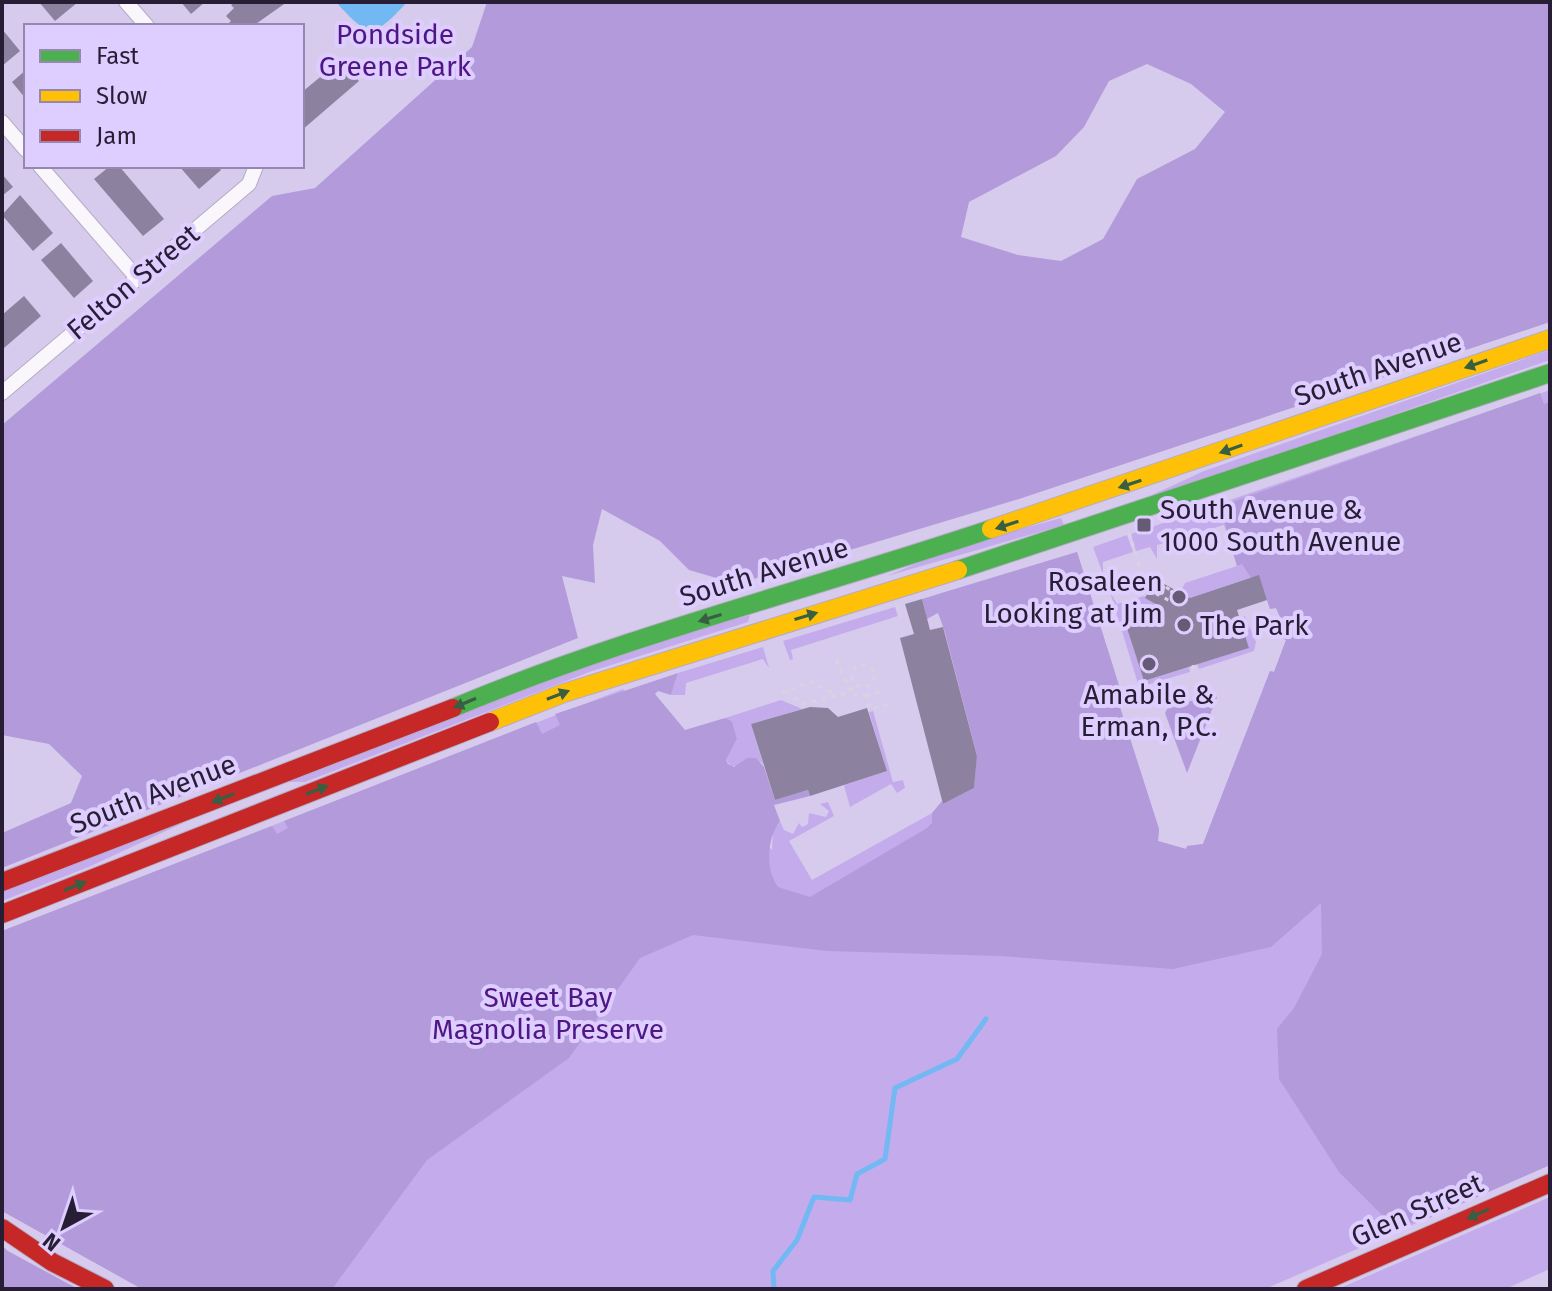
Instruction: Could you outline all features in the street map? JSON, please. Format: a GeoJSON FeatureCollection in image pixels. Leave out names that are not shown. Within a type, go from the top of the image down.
{"type":"FeatureCollection","features":[{"type":"Feature","properties":{"kind":"street"},"geometry":{"type":"LineString","coordinates":[[126,2],[145,24]]}},
{"type":"Feature","properties":{"kind":"street"},"geometry":{"type":"LineString","coordinates":[[2,122],[24,148]]}},
{"type":"Feature","properties":{"kind":"street"},"geometry":{"type":"LineString","coordinates":[[42,168],[137,278]]}},
{"type":"Feature","properties":{"kind":"street","name":"Felton Street"},"geometry":{"type":"LineString","coordinates":[[2,393],[249,184],[255,168]]}},
{"type":"Feature","properties":{"kind":"street","name":"South Avenue"},"geometry":{"type":"LineString","coordinates":[[2,882],[409,726],[553,666],[872,569],[1550,339]]}},
{"type":"Feature","properties":{"kind":"street","name":"South Avenue"},"geometry":{"type":"LineString","coordinates":[[2,914],[564,693],[1090,529],[1550,373]]}},
{"type":"Feature","properties":{"kind":"street","name":"Glen Street"},"geometry":{"type":"LineString","coordinates":[[1306,1289],[1550,1183]]}},
{"type":"Feature","properties":{"kind":"street"},"geometry":{"type":"LineString","coordinates":[[2,1228],[52,1262],[105,1289]]}},
{"type":"Feature","properties":{"kind":"path"},"geometry":{"type":"LineString","coordinates":[[1129,533],[1142,574]]}},
{"type":"Feature","properties":{"kind":"path"},"geometry":{"type":"LineString","coordinates":[[1156,594],[1161,586],[1174,593],[1162,584],[1164,580]]}},
{"type":"Feature","properties":{"kind":"path"},"geometry":{"type":"LineString","coordinates":[[1147,589],[1174,603]]}},
{"type":"Feature","properties":{"kind":"path"},"geometry":{"type":"LineString","coordinates":[[897,605],[900,616]]}},
{"type":"Feature","properties":{"kind":"path"},"geometry":{"type":"LineString","coordinates":[[836,660],[849,692],[857,697],[886,690]]}},
{"type":"Feature","properties":{"kind":"path"},"geometry":{"type":"LineString","coordinates":[[837,695],[810,682],[784,692],[803,704],[849,692],[856,684],[854,670],[859,665],[869,667],[873,676],[871,683],[865,686],[856,684]]}},
{"type":"Feature","properties":{"kind":"path"},"geometry":{"type":"LineString","coordinates":[[866,696],[870,709],[890,704]]}},
{"type":"Feature","properties":{"kind":"green space"},"geometry":{"type":"Polygon","coordinates":[[[487,2],[1550,2],[1550,322],[1019,499],[737,584],[689,570],[660,541],[602,509],[593,545],[595,583],[562,576],[578,638],[2,868],[2,833],[71,803],[82,776],[49,744],[2,735],[2,425],[272,196],[315,188],[472,47],[487,2]],[[1147,64],[1109,81],[1084,127],[1056,156],[969,202],[961,237],[1018,255],[1061,261],[1103,239],[1137,179],[1195,149],[1225,112],[1191,84],[1147,64]]]}},
{"type":"Feature","properties":{"kind":"green space"},"geometry":{"type":"Polygon","coordinates":[[[1550,350],[1550,360],[1154,498],[1152,495],[1204,471],[1550,350]]]}},
{"type":"Feature","properties":{"kind":"green space","name":"Sweet Bay Magnolia Preserve"},"geometry":{"type":"Polygon","coordinates":[[[1550,390],[1550,1165],[1265,1289],[142,1289],[2,1211],[2,931],[623,689],[772,850],[773,831],[780,821],[784,830],[793,834],[799,823],[802,827],[808,824],[809,813],[826,817],[829,811],[820,804],[828,802],[834,816],[789,841],[812,880],[932,813],[932,823],[974,788],[977,755],[935,595],[1077,552],[1122,695],[1118,701],[1159,829],[1158,841],[1186,849],[1187,846],[1203,844],[1270,671],[1274,672],[1286,640],[1276,635],[1286,630],[1276,608],[1270,609],[1259,575],[1190,598],[1180,593],[1185,583],[1237,566],[1224,525],[1157,545],[1157,559],[1150,547],[1136,551],[1131,534],[1550,390]]]}},
{"type":"Feature","properties":{"kind":"green space","name":"Sweet Bay Magnolia Preserve"},"geometry":{"type":"Polygon","coordinates":[[[1540,393],[1544,404],[1550,402],[1550,1165],[1418,1223],[1389,1222],[1339,1172],[1279,1079],[1277,1029],[1294,1008],[1322,954],[1321,903],[1271,947],[1173,969],[1000,956],[827,951],[693,935],[640,958],[569,1058],[427,1160],[332,1289],[142,1289],[2,1211],[2,931],[272,826],[277,834],[288,828],[284,821],[536,722],[542,734],[560,725],[555,714],[678,673],[671,695],[658,691],[655,694],[685,730],[725,718],[732,721],[737,739],[726,760],[728,764],[734,767],[747,758],[756,758],[764,767],[775,800],[808,790],[810,796],[774,805],[780,821],[772,836],[769,863],[778,887],[810,897],[927,828],[932,823],[932,813],[942,801],[943,804],[974,788],[977,755],[945,632],[938,613],[927,619],[922,599],[1077,552],[1122,695],[1118,701],[1159,829],[1158,841],[1186,849],[1187,846],[1203,844],[1270,671],[1274,672],[1286,640],[1276,635],[1286,630],[1276,608],[1270,609],[1259,576],[1251,578],[1242,564],[1237,566],[1220,506],[1540,393]]]}},
{"type":"Feature","properties":{"kind":"green space"},"geometry":{"type":"Polygon","coordinates":[[[1061,518],[1064,525],[887,576],[950,549],[1061,518]]]}},
{"type":"Feature","properties":{"kind":"green space"},"geometry":{"type":"Polygon","coordinates":[[[1127,535],[1133,552],[1103,562],[1103,574],[1093,547],[1127,535]]]}},
{"type":"Feature","properties":{"kind":"green space"},"geometry":{"type":"Polygon","coordinates":[[[1110,592],[1117,604],[1144,596],[1163,606],[1124,619],[1144,681],[1189,667],[1190,672],[1139,687],[1110,592]]]}},
{"type":"Feature","properties":{"kind":"green space"},"geometry":{"type":"Polygon","coordinates":[[[895,607],[898,616],[791,650],[793,659],[790,660],[783,641],[895,607]]]}},
{"type":"Feature","properties":{"kind":"green space"},"geometry":{"type":"Polygon","coordinates":[[[750,615],[748,622],[592,671],[305,782],[288,782],[291,778],[591,661],[750,615]]]}},
{"type":"Feature","properties":{"kind":"green space"},"geometry":{"type":"Polygon","coordinates":[[[1245,616],[1256,642],[1254,651],[1199,669],[1197,664],[1249,648],[1240,618],[1245,616]]]}},
{"type":"Feature","properties":{"kind":"green space"},"geometry":{"type":"Polygon","coordinates":[[[763,647],[769,668],[763,659],[686,683],[685,695],[671,695],[678,673],[763,647]]]}},
{"type":"Feature","properties":{"kind":"green space"},"geometry":{"type":"Polygon","coordinates":[[[1212,694],[1217,697],[1187,773],[1165,713],[1167,709],[1212,694]]]}},
{"type":"Feature","properties":{"kind":"green space"},"geometry":{"type":"Polygon","coordinates":[[[781,700],[802,709],[751,724],[764,766],[761,762],[744,760],[738,766],[731,766],[726,760],[737,739],[732,721],[725,718],[781,700]]]}},
{"type":"Feature","properties":{"kind":"green space"},"geometry":{"type":"Polygon","coordinates":[[[873,711],[893,782],[903,780],[905,788],[897,793],[891,784],[850,807],[844,785],[887,771],[869,712],[873,711]]]}},
{"type":"Feature","properties":{"kind":"green space"},"geometry":{"type":"Polygon","coordinates":[[[181,820],[183,823],[91,866],[2,901],[2,892],[181,820]]]}},
{"type":"Feature","properties":{"kind":"green space"},"geometry":{"type":"Polygon","coordinates":[[[1550,1197],[1550,1269],[1505,1289],[1338,1289],[1550,1197]]]}},
{"type":"Feature","properties":{"kind":"green space"},"geometry":{"type":"Polygon","coordinates":[[[2,1246],[8,1251],[78,1289],[2,1289],[2,1246]]]}},
{"type":"Feature","properties":{"kind":"water"},"geometry":{"type":"Polygon","coordinates":[[[336,2],[407,2],[387,22],[372,29],[356,23],[336,2]]]}},
{"type":"Feature","properties":{"kind":"building"},"geometry":{"type":"Polygon","coordinates":[[[39,2],[78,2],[55,21],[39,2]]]}},
{"type":"Feature","properties":{"kind":"building"},"geometry":{"type":"Polygon","coordinates":[[[181,2],[205,2],[191,14],[181,2]]]}},
{"type":"Feature","properties":{"kind":"building"},"geometry":{"type":"Polygon","coordinates":[[[235,2],[287,2],[256,24],[228,24],[231,21],[226,16],[234,8],[231,5],[235,2]]]}},
{"type":"Feature","properties":{"kind":"building"},"geometry":{"type":"Polygon","coordinates":[[[2,29],[20,51],[2,66],[2,29]]]}},
{"type":"Feature","properties":{"kind":"building"},"geometry":{"type":"Polygon","coordinates":[[[341,60],[359,81],[304,128],[304,90],[341,60]]]}},
{"type":"Feature","properties":{"kind":"building"},"geometry":{"type":"Polygon","coordinates":[[[24,72],[24,97],[12,82],[24,72]]]}},
{"type":"Feature","properties":{"kind":"building"},"geometry":{"type":"Polygon","coordinates":[[[108,168],[121,168],[164,219],[143,236],[94,179],[108,168]]]}},
{"type":"Feature","properties":{"kind":"building"},"geometry":{"type":"Polygon","coordinates":[[[181,168],[221,170],[199,189],[181,168]]]}},
{"type":"Feature","properties":{"kind":"building"},"geometry":{"type":"Polygon","coordinates":[[[2,174],[13,187],[2,196],[2,174]]]}},
{"type":"Feature","properties":{"kind":"building"},"geometry":{"type":"Polygon","coordinates":[[[20,195],[53,233],[33,251],[2,215],[20,195]]]}},
{"type":"Feature","properties":{"kind":"building"},"geometry":{"type":"Polygon","coordinates":[[[61,243],[93,281],[74,298],[41,260],[61,243]]]}},
{"type":"Feature","properties":{"kind":"building"},"geometry":{"type":"Polygon","coordinates":[[[24,296],[41,316],[4,348],[2,315],[24,296]]]}},
{"type":"Feature","properties":{"kind":"building","name":"The Park"},"geometry":{"type":"Polygon","coordinates":[[[1259,575],[1267,600],[1237,610],[1249,648],[1144,681],[1124,619],[1161,607],[1145,598],[1155,579],[1190,598],[1259,575]]]}},
{"type":"Feature","properties":{"kind":"building"},"geometry":{"type":"Polygon","coordinates":[[[922,599],[930,630],[943,627],[977,756],[974,788],[943,804],[900,638],[914,634],[905,604],[922,599]]]}},
{"type":"Feature","properties":{"kind":"building"},"geometry":{"type":"Polygon","coordinates":[[[810,707],[828,708],[838,717],[867,708],[887,771],[810,796],[808,790],[775,800],[751,724],[810,707]]]}},
{"type":"Feature","properties":{"kind":"waterway"},"geometry":{"type":"LineString","coordinates":[[774,1289],[773,1271],[797,1240],[814,1197],[850,1200],[857,1174],[885,1159],[895,1088],[957,1059],[986,1019]]}},
{"type":"Feature","properties":{"kind":"traffic: fast"},"geometry":{"type":"LineString","coordinates":[[958,570],[1550,373]]}},
{"type":"Feature","properties":{"kind":"traffic: fast"},"geometry":{"type":"LineString","coordinates":[[453,708],[652,635],[991,529]]}},
{"type":"Feature","properties":{"kind":"traffic: slow"},"geometry":{"type":"LineString","coordinates":[[991,529],[1550,339]]}},
{"type":"Feature","properties":{"kind":"traffic: slow"},"geometry":{"type":"LineString","coordinates":[[490,722],[564,693],[958,570]]}},
{"type":"Feature","properties":{"kind":"traffic: jam"},"geometry":{"type":"LineString","coordinates":[[2,882],[453,708]]}},
{"type":"Feature","properties":{"kind":"traffic: jam"},"geometry":{"type":"LineString","coordinates":[[2,914],[490,722]]}},
{"type":"Feature","properties":{"kind":"traffic: jam"},"geometry":{"type":"LineString","coordinates":[[1306,1289],[1550,1183]]}},
{"type":"Feature","properties":{"kind":"traffic: jam"},"geometry":{"type":"LineString","coordinates":[[2,1228],[52,1262],[105,1289]]}},
{"type":"Feature","properties":{"kind":"place","name":"South Avenue & 1000 South Avenue"},"geometry":{"type":"Point","coordinates":[1144,525]}},
{"type":"Feature","properties":{"kind":"place","name":"Rosaleen Looking at Jim"},"geometry":{"type":"Point","coordinates":[1179,597]}},
{"type":"Feature","properties":{"kind":"place","name":"The Park"},"geometry":{"type":"Point","coordinates":[1184,625]}},
{"type":"Feature","properties":{"kind":"place","name":"Amabile & Erman, P.C."},"geometry":{"type":"Point","coordinates":[1149,664]}},
{"type":"Feature","properties":{"kind":"park label","name":"Pondside Greene Park"},"geometry":{"type":"Point","coordinates":[395,50]}}]}
